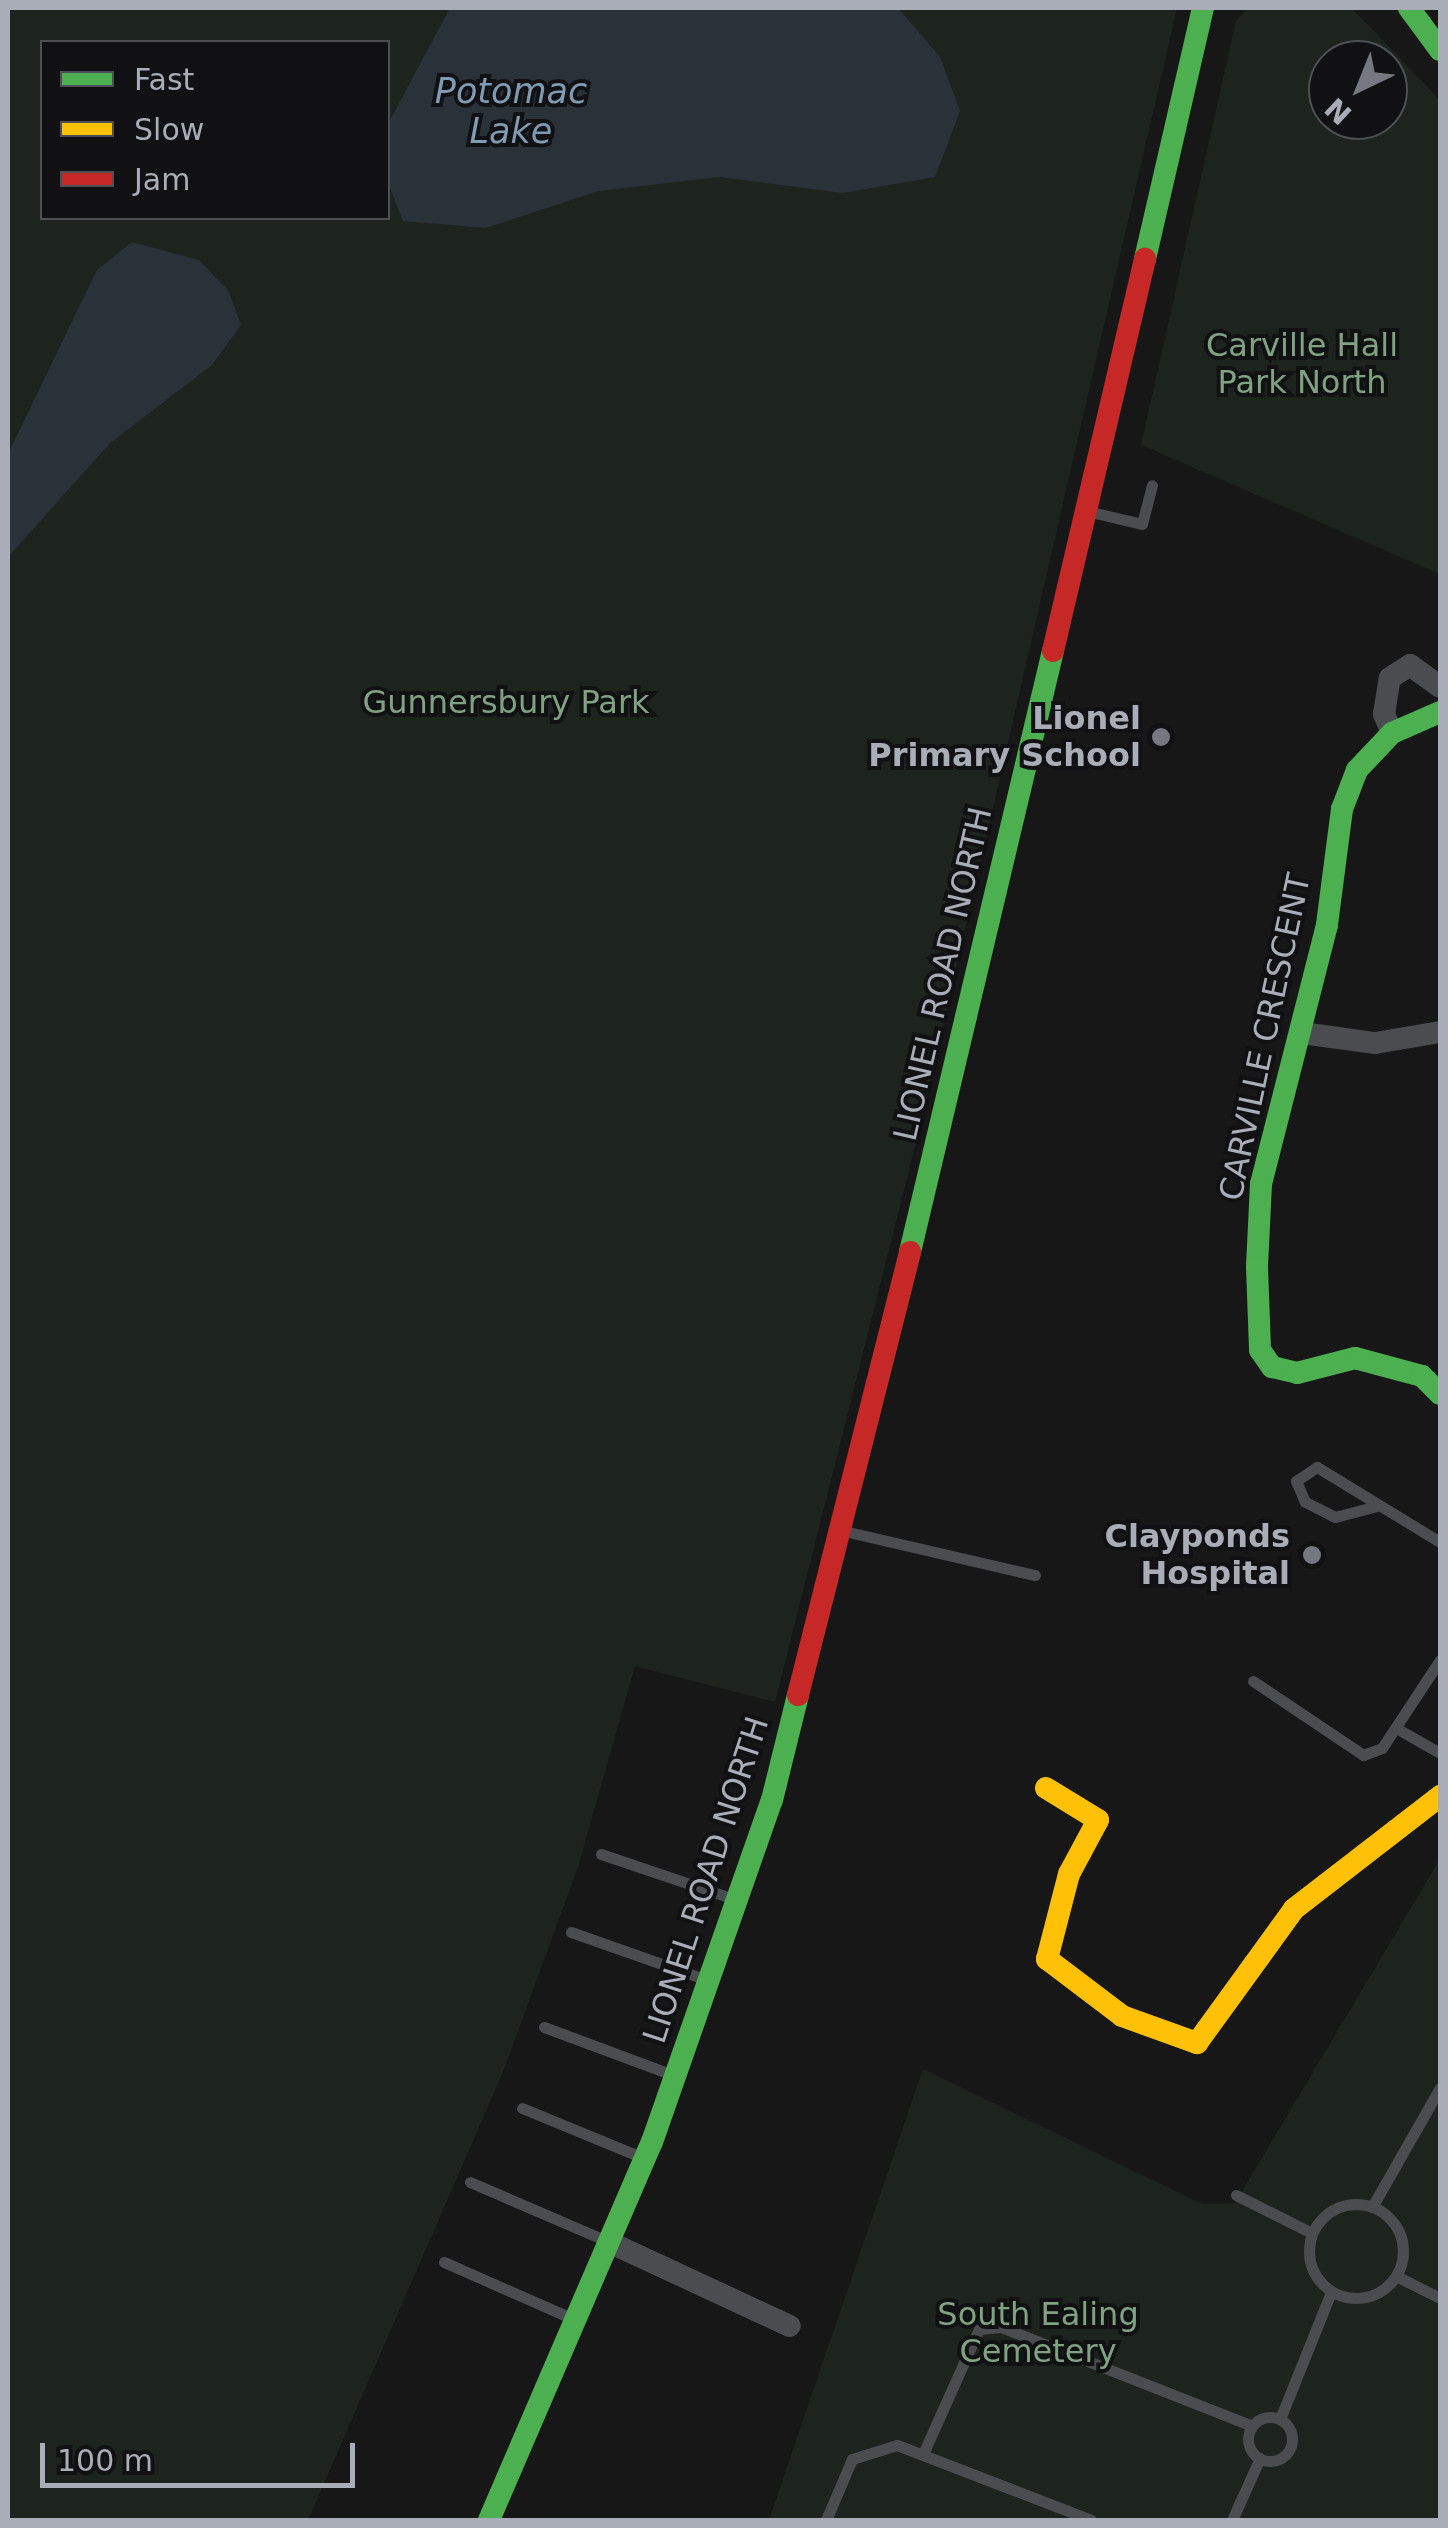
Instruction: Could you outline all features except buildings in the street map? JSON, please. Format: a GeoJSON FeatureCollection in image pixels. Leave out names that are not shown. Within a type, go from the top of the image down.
{"type":"FeatureCollection","features":[{"type":"Feature","properties":{"kind":"main road"},"geometry":{"type":"LineString","coordinates":[[1410,8],[1440,50]]}},
{"type":"Feature","properties":{"kind":"main road","name":"LIONEL ROAD NORTH"},"geometry":{"type":"LineString","coordinates":[[490,2520],[645,2159],[738,1900],[841,1530],[1087,511],[1199,13]]}},
{"type":"Feature","properties":{"kind":"main road","name":"CARVILLE CRESCENT"},"geometry":{"type":"LineString","coordinates":[[1440,712],[1392,733],[1356,770],[1342,809],[1302,1033],[1261,1184],[1260,1350],[1284,1372],[1355,1358],[1394,1366],[1440,1394]]}},
{"type":"Feature","properties":{"kind":"main road"},"geometry":{"type":"LineString","coordinates":[[1046,1788],[1098,1820],[1069,1874],[1047,1960],[1122,2016],[1197,2043],[1294,1909],[1440,1796]]}},
{"type":"Feature","properties":{"kind":"street"},"geometry":{"type":"LineString","coordinates":[[1392,733],[1384,714],[1390,678],[1410,666],[1440,687]]}},
{"type":"Feature","properties":{"kind":"street"},"geometry":{"type":"LineString","coordinates":[[1302,1033],[1376,1043],[1440,1032]]}},
{"type":"Feature","properties":{"kind":"street"},"geometry":{"type":"LineString","coordinates":[[611,2243],[790,2326]]}},
{"type":"Feature","properties":{"kind":"lane"},"geometry":{"type":"LineString","coordinates":[[1087,511],[1142,524],[1152,486]]}},
{"type":"Feature","properties":{"kind":"lane"},"geometry":{"type":"LineString","coordinates":[[1377,1506],[1336,1517],[1298,1495],[1296,1482],[1317,1467],[1440,1542]]}},
{"type":"Feature","properties":{"kind":"lane"},"geometry":{"type":"LineString","coordinates":[[841,1530],[1035,1575]]}},
{"type":"Feature","properties":{"kind":"lane"},"geometry":{"type":"LineString","coordinates":[[1253,1681],[1363,1755],[1396,1728],[1435,1680],[1440,1660]]}},
{"type":"Feature","properties":{"kind":"lane"},"geometry":{"type":"LineString","coordinates":[[1396,1728],[1440,1753]]}},
{"type":"Feature","properties":{"kind":"lane"},"geometry":{"type":"LineString","coordinates":[[601,1854],[738,1900]]}},
{"type":"Feature","properties":{"kind":"lane"},"geometry":{"type":"LineString","coordinates":[[571,1932],[711,1981]]}},
{"type":"Feature","properties":{"kind":"lane"},"geometry":{"type":"LineString","coordinates":[[544,2027],[677,2077]]}},
{"type":"Feature","properties":{"kind":"lane"},"geometry":{"type":"LineString","coordinates":[[1372,2206],[1440,2088]]}},
{"type":"Feature","properties":{"kind":"lane"},"geometry":{"type":"LineString","coordinates":[[522,2108],[645,2159]]}},
{"type":"Feature","properties":{"kind":"lane"},"geometry":{"type":"LineString","coordinates":[[470,2182],[611,2243]]}},
{"type":"Feature","properties":{"kind":"lane"},"geometry":{"type":"LineString","coordinates":[[1236,2194],[1312,2232]]}},
{"type":"Feature","properties":{"kind":"lane"},"geometry":{"type":"LineString","coordinates":[[1332,2292],[1308,2256],[1312,2232],[1331,2210],[1372,2206]]}},
{"type":"Feature","properties":{"kind":"lane"},"geometry":{"type":"LineString","coordinates":[[1332,2292],[1372,2296],[1396,2276],[1402,2240],[1372,2206]]}},
{"type":"Feature","properties":{"kind":"lane"},"geometry":{"type":"LineString","coordinates":[[444,2262],[577,2321]]}},
{"type":"Feature","properties":{"kind":"lane"},"geometry":{"type":"LineString","coordinates":[[1396,2276],[1440,2298]]}},
{"type":"Feature","properties":{"kind":"lane"},"geometry":{"type":"LineString","coordinates":[[1232,2520],[1260,2458],[1290,2447],[1280,2419],[1332,2292]]}},
{"type":"Feature","properties":{"kind":"lane"},"geometry":{"type":"LineString","coordinates":[[923,2454],[979,2329],[1001,2327],[1252,2426],[1280,2419]]}},
{"type":"Feature","properties":{"kind":"lane"},"geometry":{"type":"LineString","coordinates":[[1252,2426],[1248,2441],[1260,2458]]}},
{"type":"Feature","properties":{"kind":"lane"},"geometry":{"type":"LineString","coordinates":[[826,2520],[866,2448],[923,2454],[1090,2520]]}},
{"type":"Feature","properties":{"kind":"green space","name":"Gunnersbury Park"},"geometry":{"type":"Polygon","coordinates":[[[8,8],[1177,8],[916,1142],[775,1702],[635,1666],[578,1867],[503,2072],[308,2520],[8,2520],[8,8]]]}},
{"type":"Feature","properties":{"kind":"green space","name":"Carville Hall Park North"},"geometry":{"type":"Polygon","coordinates":[[[1248,8],[1352,8],[1383,40],[1308,40],[1308,140],[1408,140],[1408,67],[1440,100],[1440,574],[1141,445],[1236,21],[1248,8]]]}},
{"type":"Feature","properties":{"kind":"green space","name":"South Ealing Cemetery"},"geometry":{"type":"Polygon","coordinates":[[[1440,1859],[1440,2520],[769,2520],[923,2069],[1202,2204],[1235,2203],[1440,1859]]]}},
{"type":"Feature","properties":{"kind":"water","name":"Potomac Lake"},"geometry":{"type":"Polygon","coordinates":[[[450,8],[898,8],[940,57],[960,111],[935,177],[843,193],[720,177],[598,191],[486,228],[403,221],[390,188],[390,120],[450,8]]]}},
{"type":"Feature","properties":{"kind":"water"},"geometry":{"type":"Polygon","coordinates":[[[132,242],[199,260],[228,290],[241,325],[212,365],[110,443],[8,557],[8,454],[97,270],[132,242]]]}},
{"type":"Feature","properties":{"kind":"traffic: fast"},"geometry":{"type":"LineString","coordinates":[[1145,259],[1203,8]]}},
{"type":"Feature","properties":{"kind":"traffic: fast"},"geometry":{"type":"LineString","coordinates":[[1409,8],[1440,50]]}},
{"type":"Feature","properties":{"kind":"traffic: fast"},"geometry":{"type":"LineString","coordinates":[[910,1252],[1053,651]]}},
{"type":"Feature","properties":{"kind":"traffic: fast"},"geometry":{"type":"LineString","coordinates":[[1440,712],[1392,733],[1357,770],[1342,809],[1327,925],[1261,1184],[1257,1267],[1260,1350],[1272,1367],[1297,1373],[1355,1358],[1422,1376],[1440,1394]]}},
{"type":"Feature","properties":{"kind":"traffic: fast"},"geometry":{"type":"LineString","coordinates":[[489,2520],[652,2142],[772,1800],[798,1695]]}},
{"type":"Feature","properties":{"kind":"traffic: slow"},"geometry":{"type":"LineString","coordinates":[[1046,1788],[1098,1820],[1069,1874],[1047,1959],[1122,2016],[1197,2043],[1294,1909],[1440,1796]]}},
{"type":"Feature","properties":{"kind":"traffic: jam"},"geometry":{"type":"LineString","coordinates":[[1053,651],[1145,259]]}},
{"type":"Feature","properties":{"kind":"traffic: jam"},"geometry":{"type":"LineString","coordinates":[[798,1695],[910,1252]]}},
{"type":"Feature","properties":{"kind":"place","name":"Lionel Primary School"},"geometry":{"type":"Point","coordinates":[1161,737]}},
{"type":"Feature","properties":{"kind":"place","name":"Clayponds Hospital"},"geometry":{"type":"Point","coordinates":[1312,1555]}}]}
